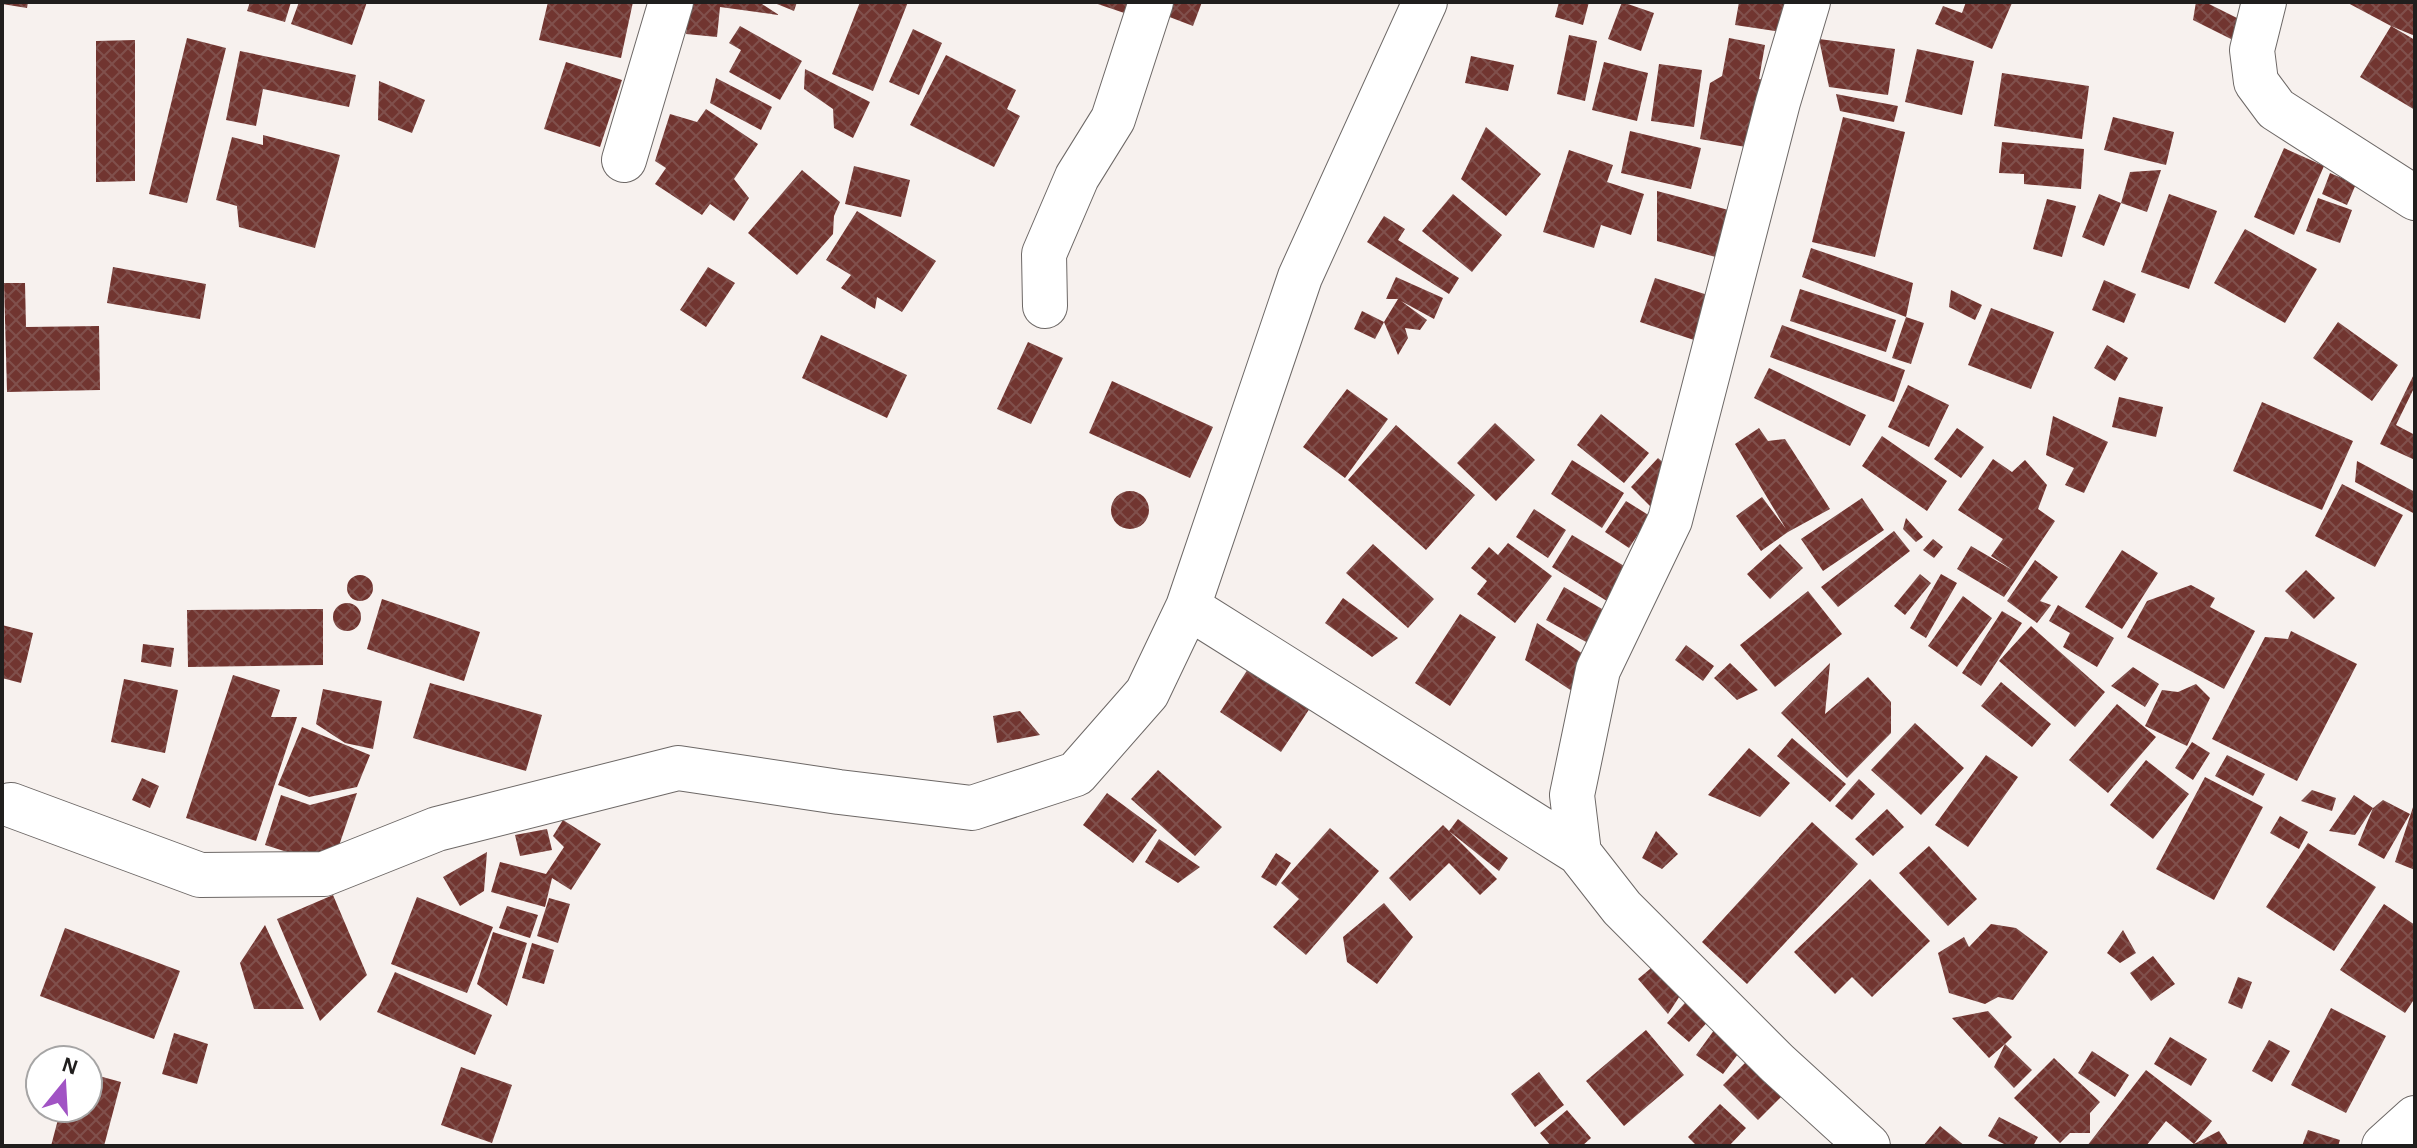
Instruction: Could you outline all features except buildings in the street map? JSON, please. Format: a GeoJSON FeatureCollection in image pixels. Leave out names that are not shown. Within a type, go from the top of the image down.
{"type":"FeatureCollection","features":[{"type":"Feature","properties":{"kind":"street"},"geometry":{"type":"LineString","coordinates":[[624,160],[671,2]]}},
{"type":"Feature","properties":{"kind":"street"},"geometry":{"type":"LineString","coordinates":[[1045,306],[1044,254],[1077,177],[1113,119],[1151,2]]}},
{"type":"Feature","properties":{"kind":"street"},"geometry":{"type":"LineString","coordinates":[[11,805],[200,875],[324,874],[437,829],[678,768],[972,808],[1076,774],[1147,693],[1188,607],[1300,277],[1425,2]]}},
{"type":"Feature","properties":{"kind":"street"},"geometry":{"type":"LineString","coordinates":[[1579,853],[1572,795],[1598,670],[1670,520],[1778,102],[1808,2]]}},
{"type":"Feature","properties":{"kind":"street"},"geometry":{"type":"LineString","coordinates":[[2264,2],[2252,50],[2256,82],[2276,109],[2415,198]]}},
{"type":"Feature","properties":{"kind":"street"},"geometry":{"type":"LineString","coordinates":[[1188,607],[1579,853],[1622,908],[1777,1063],[1868,1146]]}},
{"type":"Feature","properties":{"kind":"street"},"geometry":{"type":"LineString","coordinates":[[2384,1146],[2415,1118]]}}]}
